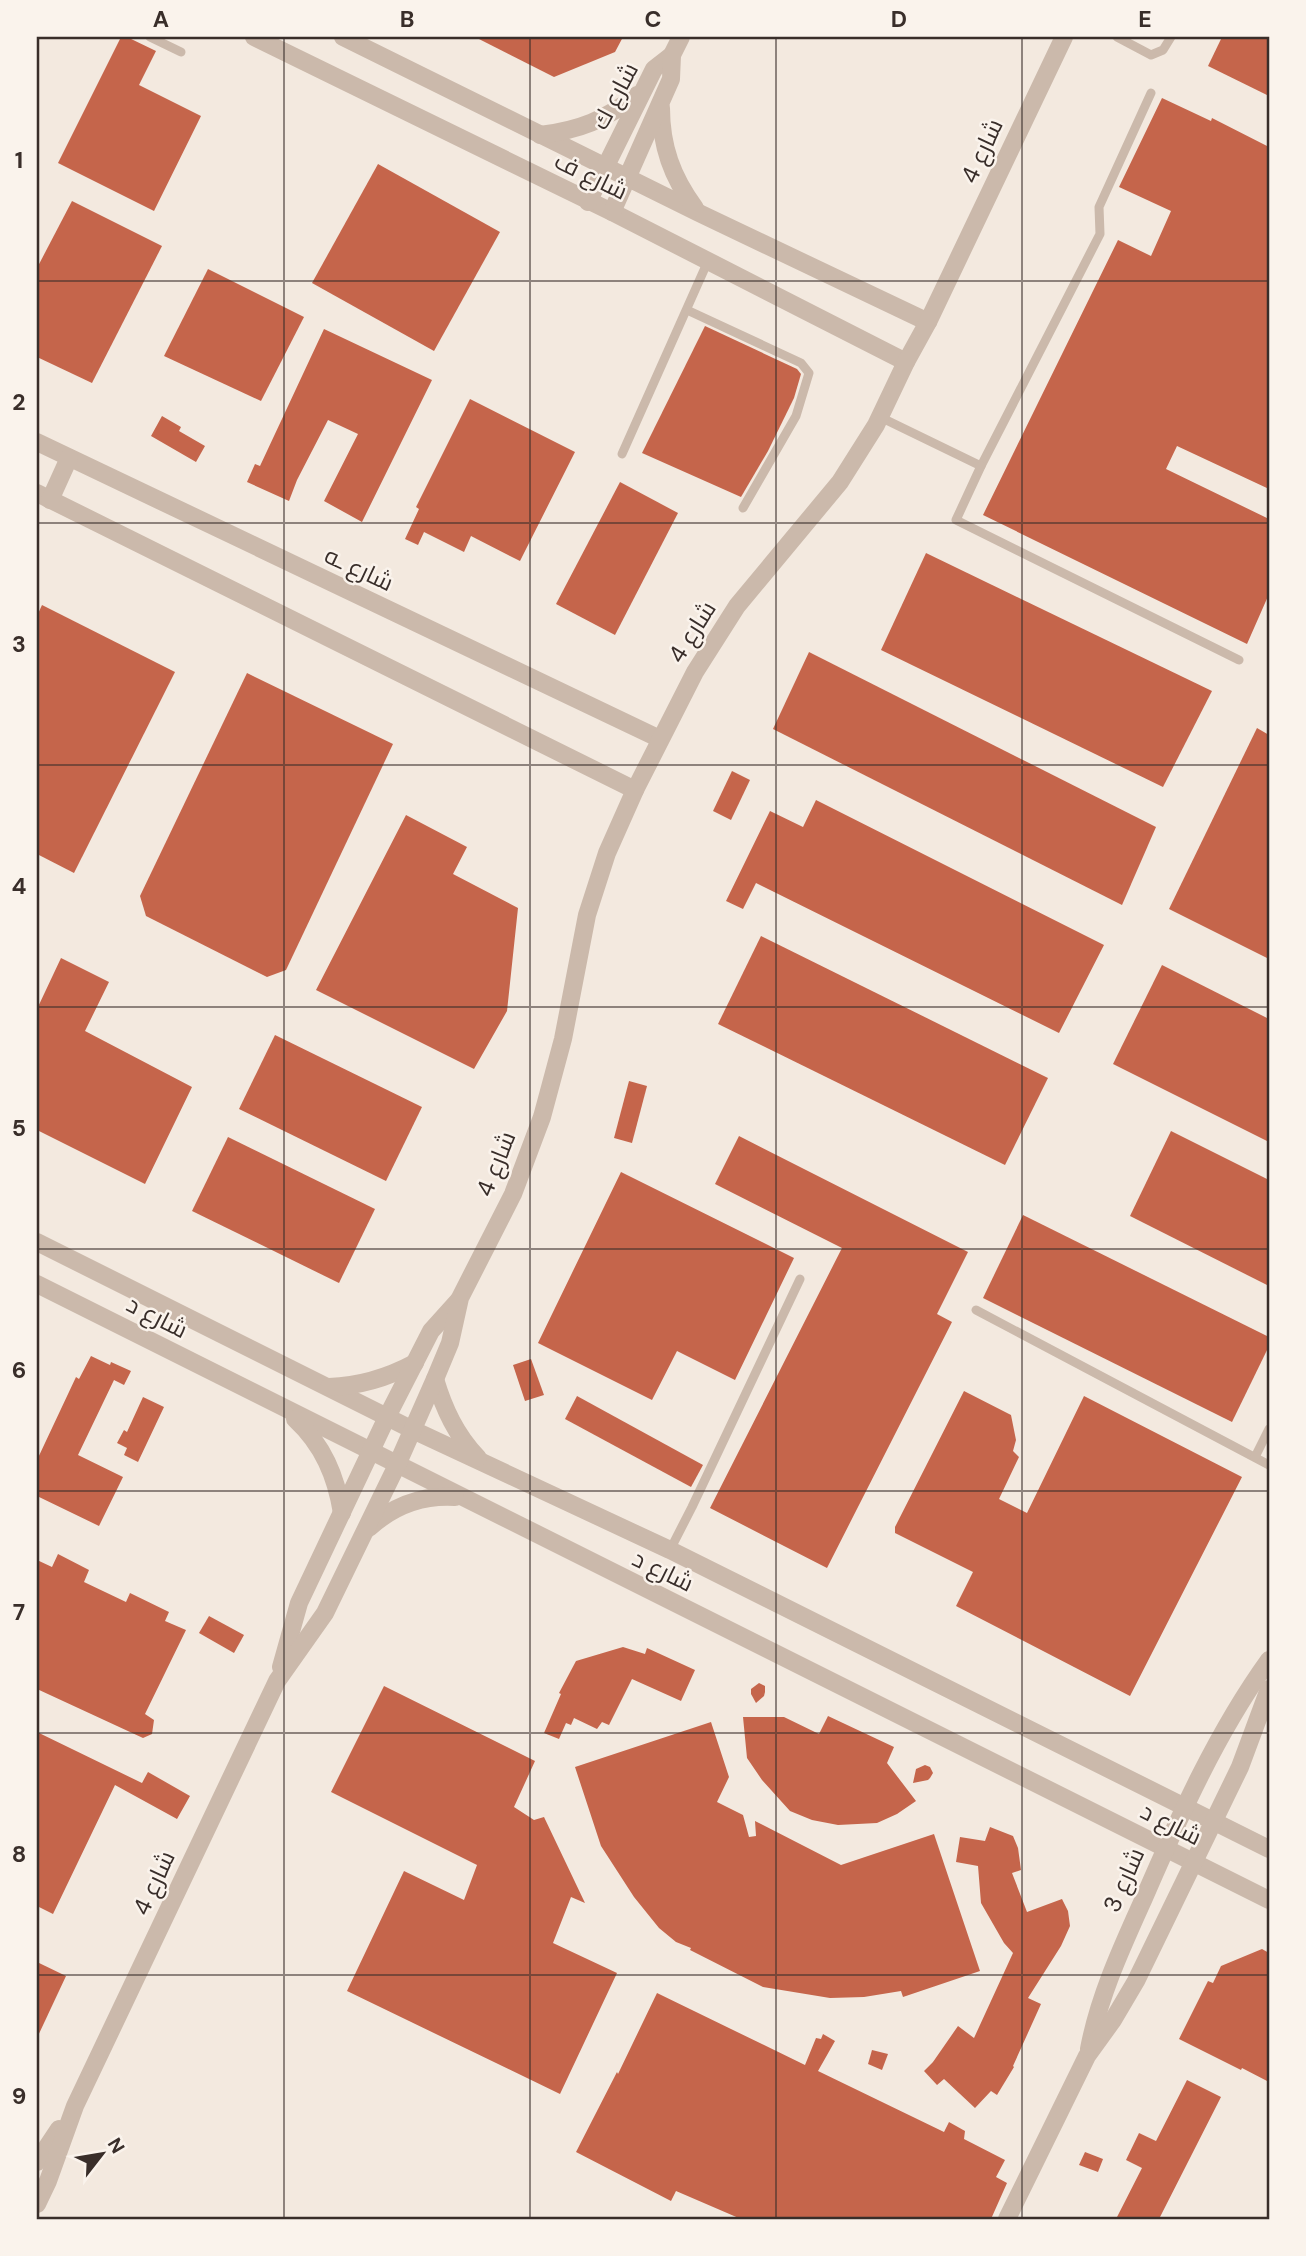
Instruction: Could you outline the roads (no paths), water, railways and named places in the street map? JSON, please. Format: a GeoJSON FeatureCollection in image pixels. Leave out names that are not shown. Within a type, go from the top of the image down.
{"type":"FeatureCollection","features":[{"type":"Feature","properties":{"kind":"street","name":"شارع ف"},"geometry":{"type":"LineString","coordinates":[[254,37],[611,212],[906,362]]}},
{"type":"Feature","properties":{"kind":"street","name":"شارع ف"},"geometry":{"type":"LineString","coordinates":[[342,37],[699,214],[928,322]]}},
{"type":"Feature","properties":{"kind":"street","name":"شارع ك"},"geometry":{"type":"LineString","coordinates":[[611,212],[671,79],[672,55],[681,37]]}},
{"type":"Feature","properties":{"kind":"street","name":"شارع 4"},"geometry":{"type":"LineString","coordinates":[[277,1681],[299,1602],[387,1417],[431,1331],[460,1298],[513,1194],[542,1117],[562,1040],[587,915],[607,853],[635,790],[695,672],[737,606],[839,482],[880,417],[1064,37]]}},
{"type":"Feature","properties":{"kind":"street","name":"شارع ك"},"geometry":{"type":"LineString","coordinates":[[589,202],[654,69],[672,55]]}},
{"type":"Feature","properties":{"kind":"street"},"geometry":{"type":"LineString","coordinates":[[540,135],[568,131],[594,123],[619,109],[642,91]]}},
{"type":"Feature","properties":{"kind":"street"},"geometry":{"type":"LineString","coordinates":[[661,99],[661,130],[668,160],[681,189],[699,214]]}},
{"type":"Feature","properties":{"kind":"street","name":"شارع ـه"},"geometry":{"type":"LineString","coordinates":[[37,442],[660,739]]}},
{"type":"Feature","properties":{"kind":"street"},"geometry":{"type":"LineString","coordinates":[[69,458],[43,496],[635,790]]}},
{"type":"Feature","properties":{"kind":"street","name":"شارع د"},"geometry":{"type":"LineString","coordinates":[[37,1242],[413,1430],[670,1550],[1269,1849]]}},
{"type":"Feature","properties":{"kind":"street","name":"شارع د"},"geometry":{"type":"LineString","coordinates":[[37,1284],[1269,1900]]}},
{"type":"Feature","properties":{"kind":"street","name":"شارع 4"},"geometry":{"type":"LineString","coordinates":[[37,2204],[75,2106],[277,1681],[325,1612],[397,1465],[450,1343],[460,1298]]}},
{"type":"Feature","properties":{"kind":"street"},"geometry":{"type":"LineString","coordinates":[[328,1387],[346,1387],[373,1381],[415,1363]]}},
{"type":"Feature","properties":{"kind":"street"},"geometry":{"type":"LineString","coordinates":[[435,1379],[448,1417],[465,1443],[485,1465]]}},
{"type":"Feature","properties":{"kind":"street"},"geometry":{"type":"LineString","coordinates":[[282,1408],[315,1442],[328,1464],[342,1513]]}},
{"type":"Feature","properties":{"kind":"street"},"geometry":{"type":"LineString","coordinates":[[364,1532],[380,1518],[418,1499],[460,1497]]}},
{"type":"Feature","properties":{"kind":"street","name":"شارع 3"},"geometry":{"type":"LineString","coordinates":[[1087,2056],[1105,1990],[1165,1848],[1229,1724],[1269,1660]]}},
{"type":"Feature","properties":{"kind":"street","name":"شارع 3"},"geometry":{"type":"LineString","coordinates":[[1007,2219],[1087,2056],[1136,1981],[1240,1767],[1269,1689]]}},
{"type":"Feature","properties":{"kind":"street","name":"شارع 4"},"geometry":{"type":"LineString","coordinates":[[37,2162],[75,2106]]}},
{"type":"Feature","properties":{"kind":"lane"},"geometry":{"type":"LineString","coordinates":[[150,37],[181,52]]}},
{"type":"Feature","properties":{"kind":"lane"},"geometry":{"type":"LineString","coordinates":[[1117,37],[1151,55],[1163,50],[1171,37]]}},
{"type":"Feature","properties":{"kind":"lane"},"geometry":{"type":"LineString","coordinates":[[1151,93],[1100,206],[1100,234],[956,520],[1239,660]]}},
{"type":"Feature","properties":{"kind":"lane"},"geometry":{"type":"LineString","coordinates":[[622,454],[708,261]]}},
{"type":"Feature","properties":{"kind":"lane"},"geometry":{"type":"LineString","coordinates":[[687,310],[801,363],[809,373],[796,416],[743,508]]}},
{"type":"Feature","properties":{"kind":"lane"},"geometry":{"type":"LineString","coordinates":[[880,417],[981,466]]}},
{"type":"Feature","properties":{"kind":"lane"},"geometry":{"type":"LineString","coordinates":[[670,1550],[800,1279]]}},
{"type":"Feature","properties":{"kind":"lane"},"geometry":{"type":"LineString","coordinates":[[976,1310],[1269,1465]]}},
{"type":"Feature","properties":{"kind":"lane"},"geometry":{"type":"LineString","coordinates":[[1255,1457],[1269,1429]]}}]}
